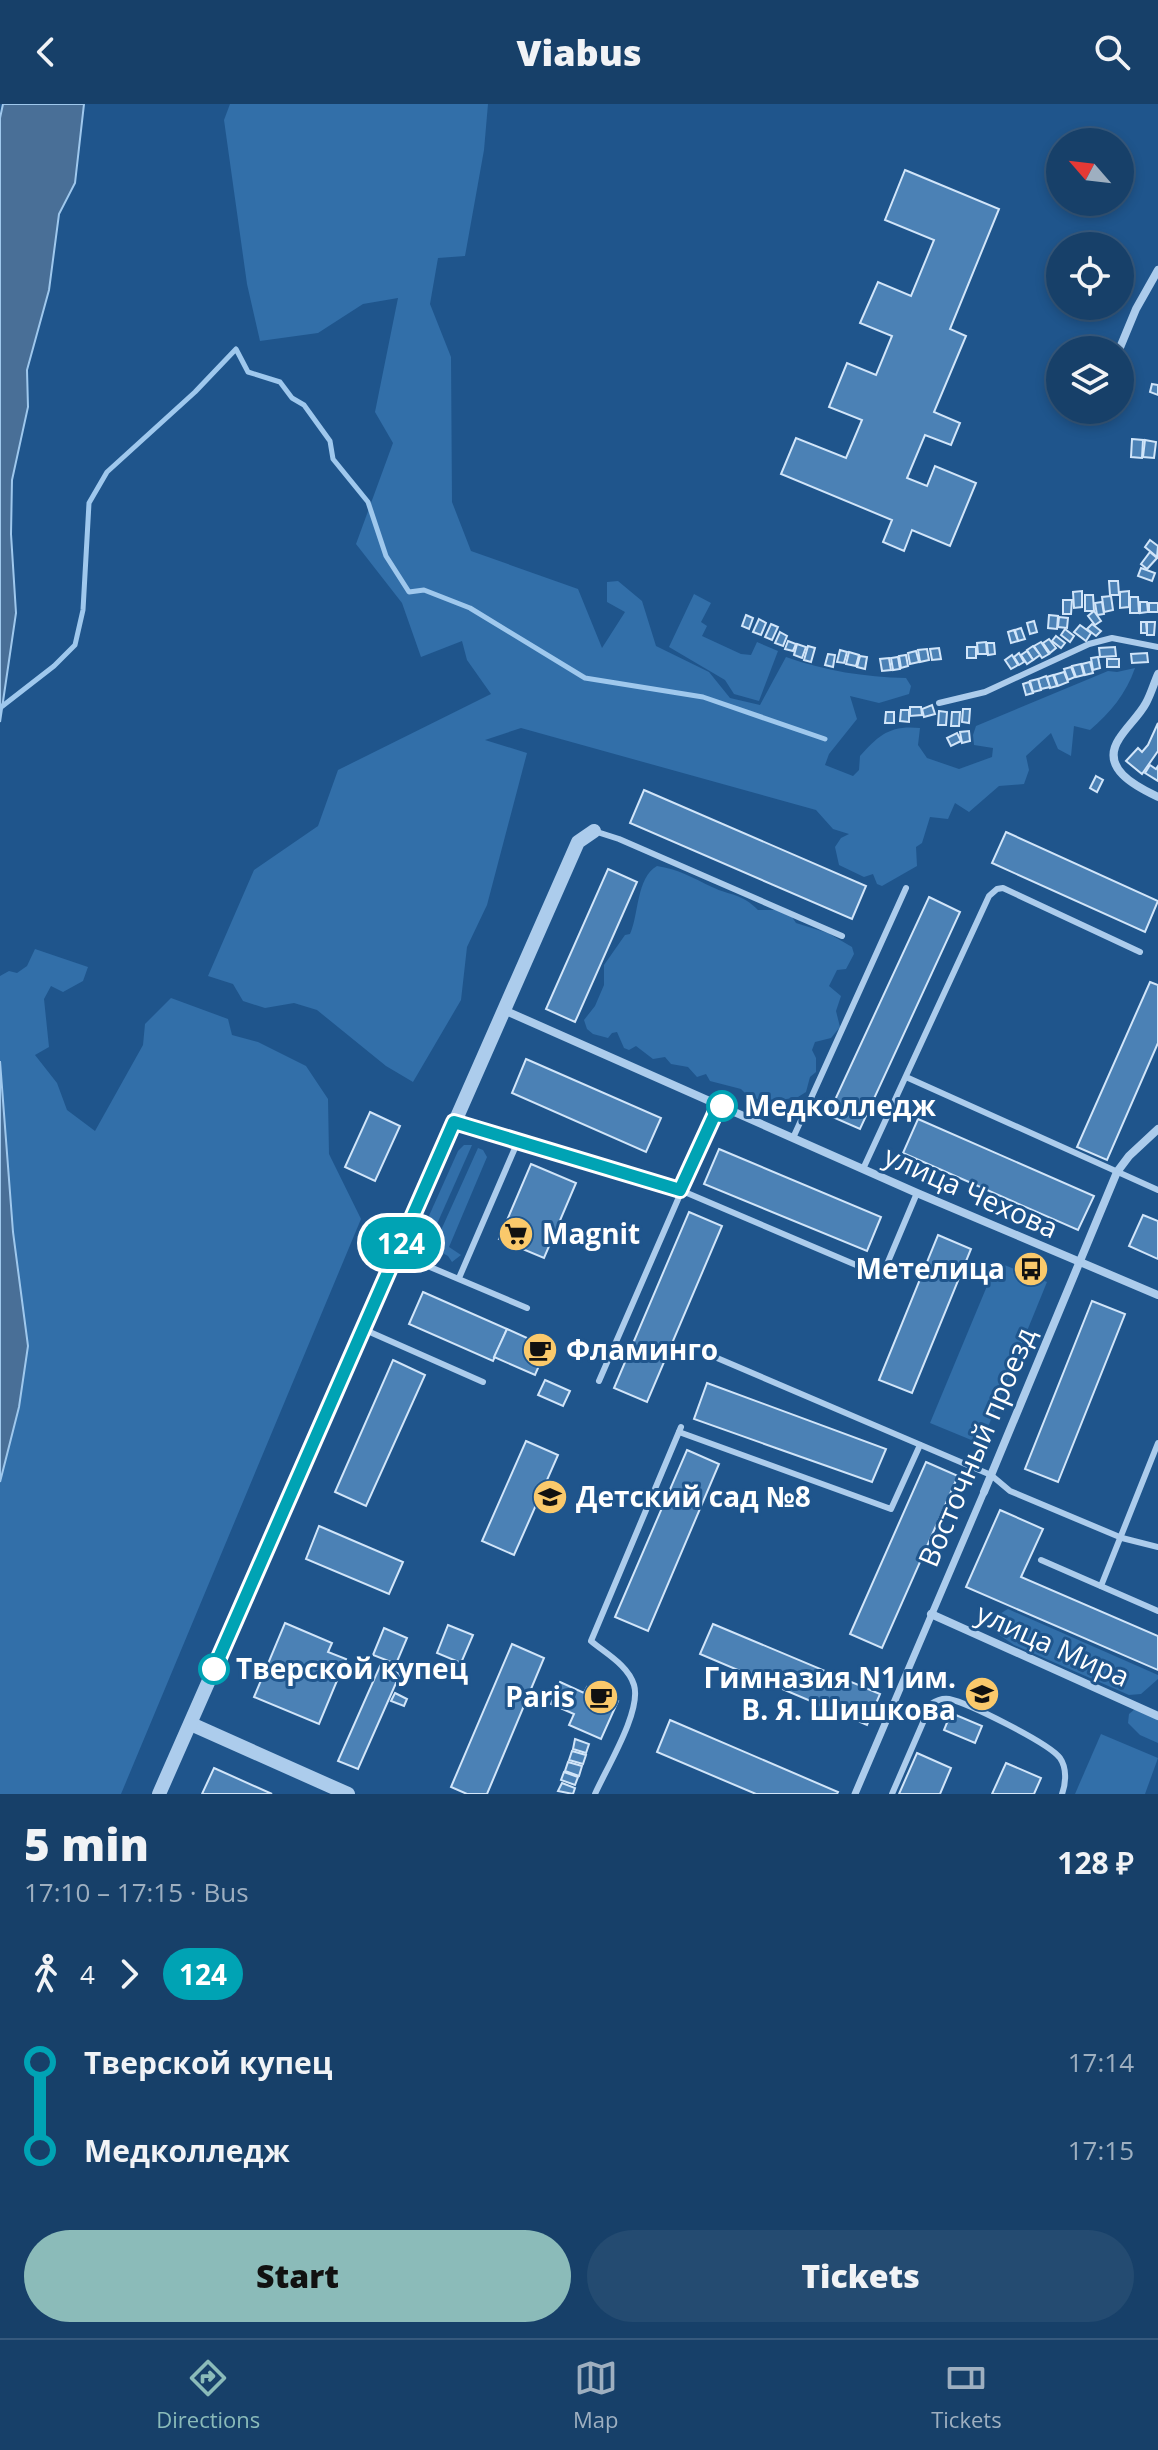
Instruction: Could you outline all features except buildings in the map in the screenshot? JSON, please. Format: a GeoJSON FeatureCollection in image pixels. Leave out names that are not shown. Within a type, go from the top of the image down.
{"type":"FeatureCollection","features":[{"type":"Feature","properties":{"kind":"street"},"geometry":{"type":"LineString","coordinates":[[1125,336],[1158,270]]}},
{"type":"Feature","properties":{"kind":"street"},"geometry":{"type":"LineString","coordinates":[[1158,674],[1146,705],[1118,739],[1112,753],[1115,766],[1128,781],[1158,797]]}},
{"type":"Feature","properties":{"kind":"street"},"geometry":{"type":"LineString","coordinates":[[159,1794],[578,842],[594,831]]}},
{"type":"Feature","properties":{"kind":"street","name":"улица Чехова"},"geometry":{"type":"LineString","coordinates":[[504,1010],[917,1193],[1158,1295]]}},
{"type":"Feature","properties":{"kind":"street","name":"Восточный проезд"},"geometry":{"type":"LineString","coordinates":[[855,1794],[1117,1172],[1158,1129]]}},
{"type":"Feature","properties":{"kind":"street","name":"улица Мира"},"geometry":{"type":"LineString","coordinates":[[931,1614],[1158,1716]]}},
{"type":"Feature","properties":{"kind":"street"},"geometry":{"type":"LineString","coordinates":[[191,1724],[348,1794]]}},
{"type":"Feature","properties":{"kind":"lane"},"geometry":{"type":"LineString","coordinates":[[939,703],[985,692],[1089,644],[1112,638],[1158,647]]}},
{"type":"Feature","properties":{"kind":"lane"},"geometry":{"type":"LineString","coordinates":[[594,831],[842,936]]}},
{"type":"Feature","properties":{"kind":"lane"},"geometry":{"type":"LineString","coordinates":[[793,1138],[906,888]]}},
{"type":"Feature","properties":{"kind":"lane"},"geometry":{"type":"LineString","coordinates":[[863,1169],[989,896],[997,889],[1003,888],[1140,952]]}},
{"type":"Feature","properties":{"kind":"lane"},"geometry":{"type":"LineString","coordinates":[[906,1077],[1158,1190]]}},
{"type":"Feature","properties":{"kind":"lane"},"geometry":{"type":"LineString","coordinates":[[599,1381],[719,1105]]}},
{"type":"Feature","properties":{"kind":"lane"},"geometry":{"type":"LineString","coordinates":[[454,1122],[680,1190],[882,1276],[917,1193]]}},
{"type":"Feature","properties":{"kind":"lane"},"geometry":{"type":"LineString","coordinates":[[459,1278],[518,1141]]}},
{"type":"Feature","properties":{"kind":"lane"},"geometry":{"type":"LineString","coordinates":[[397,1253],[527,1308]]}},
{"type":"Feature","properties":{"kind":"lane"},"geometry":{"type":"LineString","coordinates":[[363,1329],[483,1382]]}},
{"type":"Feature","properties":{"kind":"lane"},"geometry":{"type":"LineString","coordinates":[[710,1355],[991,1475],[1010,1491],[1122,1538],[1158,1547]]}},
{"type":"Feature","properties":{"kind":"lane"},"geometry":{"type":"LineString","coordinates":[[595,1794],[634,1708],[634,1685],[623,1667],[591,1641],[680,1430],[891,1509],[920,1445]]}},
{"type":"Feature","properties":{"kind":"lane"},"geometry":{"type":"LineString","coordinates":[[1101,1586],[1158,1443]]}},
{"type":"Feature","properties":{"kind":"lane"},"geometry":{"type":"LineString","coordinates":[[1041,1560],[1158,1611]]}},
{"type":"Feature","properties":{"kind":"lane"},"geometry":{"type":"LineString","coordinates":[[892,1794],[931,1704],[937,1699],[949,1699],[1011,1726],[1059,1757],[1064,1767],[1062,1794]]}},
{"type":"Feature","properties":{"kind":"shaded area"},"geometry":{"type":"Polygon","coordinates":[[[3,104],[84,104],[75,183],[59,214],[49,290],[27,370],[28,407],[12,480],[11,534],[16,613],[0,722],[0,118],[3,104]]]}},
{"type":"Feature","properties":{"kind":"shaded area"},"geometry":{"type":"Polygon","coordinates":[[[230,104],[488,104],[484,150],[465,256],[438,258],[430,304],[451,357],[452,502],[471,551],[578,589],[602,648],[625,612],[607,602],[607,582],[618,581],[642,601],[656,646],[709,672],[730,698],[760,705],[786,657],[845,672],[906,678],[911,686],[909,694],[879,703],[850,696],[857,719],[829,754],[825,765],[853,776],[859,770],[860,756],[879,737],[893,730],[920,728],[918,745],[927,758],[959,769],[992,757],[993,748],[974,745],[976,726],[1108,671],[1135,668],[1122,695],[1090,730],[1074,726],[1071,756],[1058,749],[1051,733],[1026,756],[1029,770],[1024,784],[999,786],[969,812],[955,803],[948,819],[930,817],[922,843],[916,847],[917,866],[882,886],[877,884],[873,874],[864,877],[839,865],[835,847],[841,838],[849,834],[833,829],[816,810],[521,728],[485,740],[527,753],[487,905],[467,947],[461,1000],[413,1082],[386,1066],[317,1010],[294,1003],[265,1008],[243,1001],[233,984],[208,976],[254,870],[318,826],[338,770],[491,694],[467,660],[462,641],[421,657],[402,603],[356,544],[393,443],[375,412],[398,298],[363,304],[318,333],[260,341],[247,284],[224,120],[230,104]]]}},
{"type":"Feature","properties":{"kind":"shaded area"},"geometry":{"type":"Polygon","coordinates":[[[694,594],[711,603],[701,622],[707,626],[702,636],[741,654],[751,655],[757,642],[778,651],[759,701],[734,694],[725,680],[669,647],[694,594]]]}},
{"type":"Feature","properties":{"kind":"shaded area"},"geometry":{"type":"Polygon","coordinates":[[[657,866],[741,898],[758,910],[776,910],[792,917],[796,923],[828,933],[852,947],[854,954],[846,969],[837,970],[829,986],[841,996],[836,1011],[840,1027],[831,1038],[815,1042],[812,1050],[816,1058],[816,1072],[810,1077],[806,1092],[781,1100],[749,1097],[741,1089],[710,1081],[706,1074],[697,1077],[688,1067],[671,1064],[665,1057],[653,1059],[636,1046],[629,1050],[624,1048],[617,1032],[608,1038],[587,1029],[584,1020],[595,1006],[604,985],[604,965],[625,935],[630,934],[645,879],[657,866]]]}},
{"type":"Feature","properties":{"kind":"shaded area"},"geometry":{"type":"Polygon","coordinates":[[[35,949],[88,967],[83,981],[63,992],[51,986],[44,999],[49,1047],[35,1055],[57,1083],[67,1110],[95,1131],[143,1045],[145,1024],[171,998],[228,1019],[232,1035],[258,1042],[306,1066],[328,1099],[329,1154],[361,1219],[121,1794],[0,1794],[0,1482],[19,1407],[28,1346],[13,1232],[0,1061],[0,976],[9,971],[17,973],[27,966],[35,949]]]}},
{"type":"Feature","properties":{"kind":"shaded area"},"geometry":{"type":"Polygon","coordinates":[[[0,1061],[13,1232],[28,1346],[19,1407],[0,1482],[0,1061]]]}},
{"type":"Feature","properties":{"kind":"shaded area"},"geometry":{"type":"Polygon","coordinates":[[[464,1145],[472,1145],[425,1251],[422,1238],[424,1227],[458,1151],[464,1145]]]}},
{"type":"Feature","properties":{"kind":"shaded area"},"geometry":{"type":"Polygon","coordinates":[[[478,1148],[487,1157],[449,1247],[461,1255],[452,1262],[448,1256],[433,1248],[478,1148]]]}},
{"type":"Feature","properties":{"kind":"shaded area"},"geometry":{"type":"Polygon","coordinates":[[[997,1262],[1047,1282],[981,1444],[930,1423],[997,1262]]]}},
{"type":"Feature","properties":{"kind":"shaded area"},"geometry":{"type":"Polygon","coordinates":[[[1008,1609],[1158,1675],[1158,1679],[1141,1694],[1129,1695],[1014,1645],[995,1632],[997,1618],[1008,1609]]]}},
{"type":"Feature","properties":{"kind":"shaded area"},"geometry":{"type":"Polygon","coordinates":[[[1135,1709],[1158,1720],[1158,1743],[1140,1735],[1128,1723],[1129,1714],[1135,1709]]]}},
{"type":"Feature","properties":{"kind":"shaded area"},"geometry":{"type":"Polygon","coordinates":[[[1101,1734],[1158,1758],[1145,1794],[1075,1794],[1101,1734]]]}},
{"type":"Feature","properties":{"kind":"waterway"},"geometry":{"type":"LineString","coordinates":[[0,708],[54,666],[75,645],[83,610],[89,503],[107,472],[195,392],[236,349],[248,372],[280,382],[292,398],[304,405],[330,441],[333,459],[368,502],[386,556],[409,592],[424,590],[470,608],[585,678],[703,697],[825,739]]}},
{"type":"Feature","properties":{"kind":"bus line","name":"124"},"geometry":{"type":"LineString","coordinates":[[214,1669],[454,1122],[680,1190],[719,1105],[722,1106]]}},
{"type":"Feature","properties":{"kind":"place","name":"Медколледж"},"geometry":{"type":"Point","coordinates":[722,1106]}},
{"type":"Feature","properties":{"kind":"place","name":"Magnit"},"geometry":{"type":"Point","coordinates":[516,1234]}},
{"type":"Feature","properties":{"kind":"place","name":"Метелица"},"geometry":{"type":"Point","coordinates":[1031,1269]}},
{"type":"Feature","properties":{"kind":"place","name":"Фламинго"},"geometry":{"type":"Point","coordinates":[540,1350]}},
{"type":"Feature","properties":{"kind":"place","name":"Детский сад №8"},"geometry":{"type":"Point","coordinates":[550,1497]}},
{"type":"Feature","properties":{"kind":"place","name":"Тверской купец"},"geometry":{"type":"Point","coordinates":[214,1669]}},
{"type":"Feature","properties":{"kind":"place","name":"Гимназия N1 им. В. Я. Шишкова"},"geometry":{"type":"Point","coordinates":[982,1694]}},
{"type":"Feature","properties":{"kind":"place","name":"Paris"},"geometry":{"type":"Point","coordinates":[601,1697]}}]}
